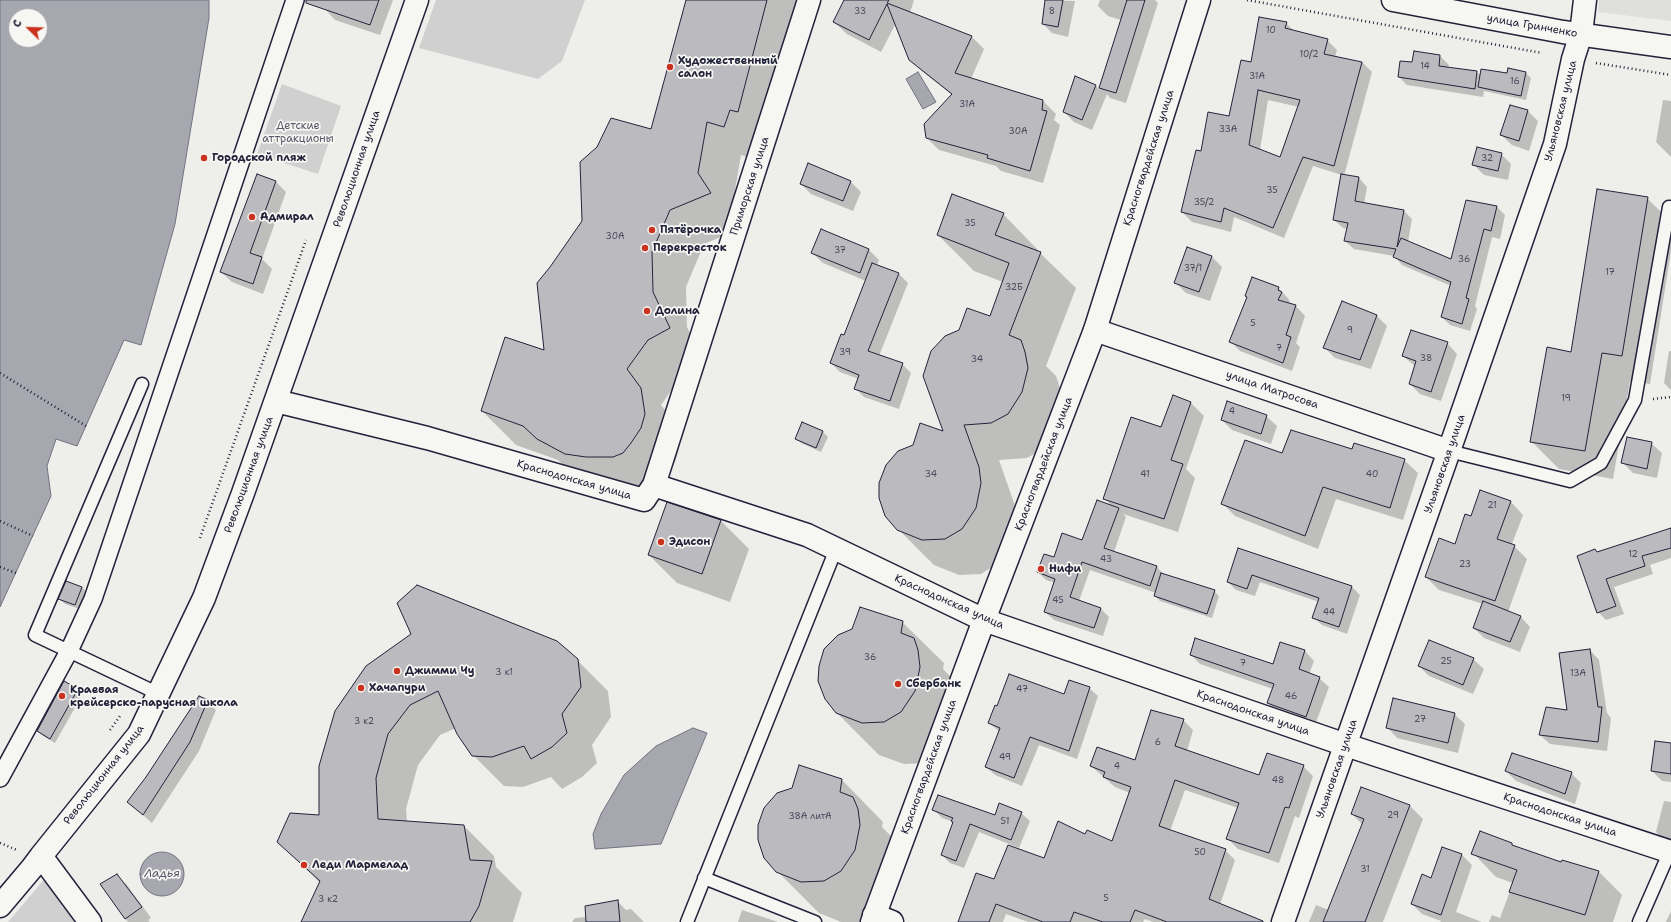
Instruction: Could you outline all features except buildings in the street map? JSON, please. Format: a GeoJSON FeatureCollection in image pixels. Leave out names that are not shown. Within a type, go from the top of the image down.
{"type":"FeatureCollection","features":[{"type":"Feature","properties":{"kind":"street"},"geometry":{"type":"LineString","coordinates":[[0,778],[69,651],[94,600],[295,0]]}},
{"type":"Feature","properties":{"kind":"street","name":"Революционная улица"},"geometry":{"type":"LineString","coordinates":[[0,906],[138,734],[159,694],[204,598],[276,401],[417,0]]}},
{"type":"Feature","properties":{"kind":"street","name":"Приморская улица"},"geometry":{"type":"LineString","coordinates":[[654,485],[809,0]]}},
{"type":"Feature","properties":{"kind":"street","name":"Красногвардейская улица"},"geometry":{"type":"LineString","coordinates":[[880,920],[984,620],[1094,330],[1199,0]]}},
{"type":"Feature","properties":{"kind":"street","name":"улица Гринченко"},"geometry":{"type":"LineString","coordinates":[[1393,0],[1581,34],[1671,47]]}},
{"type":"Feature","properties":{"kind":"street","name":"Ульяновская улица"},"geometry":{"type":"LineString","coordinates":[[1283,922],[1449,451],[1555,144],[1573,59],[1581,34],[1585,0]]}},
{"type":"Feature","properties":{"kind":"street","name":"улица Матросова"},"geometry":{"type":"LineString","coordinates":[[1094,330],[1449,451]]}},
{"type":"Feature","properties":{"kind":"street","name":"Краснодонская улица"},"geometry":{"type":"LineString","coordinates":[[276,401],[427,438],[644,500],[654,485],[807,535],[984,620],[1346,744],[1671,851]]}},
{"type":"Feature","properties":{"kind":"street"},"geometry":{"type":"LineString","coordinates":[[41,856],[90,922]]}},
{"type":"Feature","properties":{"kind":"lane"},"geometry":{"type":"LineString","coordinates":[[1449,451],[1570,481],[1601,463],[1635,400],[1669,207]]}},
{"type":"Feature","properties":{"kind":"lane"},"geometry":{"type":"LineString","coordinates":[[142,384],[35,635],[159,694]]}},
{"type":"Feature","properties":{"kind":"lane"},"geometry":{"type":"LineString","coordinates":[[687,922],[836,549]]}},
{"type":"Feature","properties":{"kind":"lane"},"geometry":{"type":"LineString","coordinates":[[1639,922],[1671,851]]}},
{"type":"Feature","properties":{"kind":"lane"},"geometry":{"type":"LineString","coordinates":[[704,878],[815,922]]}},
{"type":"Feature","properties":{"kind":"path"},"geometry":{"type":"LineString","coordinates":[[1247,0],[1573,59],[1671,75]]}},
{"type":"Feature","properties":{"kind":"path"},"geometry":{"type":"LineString","coordinates":[[198,542],[308,233]]}},
{"type":"Feature","properties":{"kind":"path"},"geometry":{"type":"LineString","coordinates":[[0,373],[86,426]]}},
{"type":"Feature","properties":{"kind":"path"},"geometry":{"type":"LineString","coordinates":[[0,521],[33,536]]}},
{"type":"Feature","properties":{"kind":"path"},"geometry":{"type":"LineString","coordinates":[[0,567],[16,573]]}},
{"type":"Feature","properties":{"kind":"path"},"geometry":{"type":"LineString","coordinates":[[108,734],[121,715]]}},
{"type":"Feature","properties":{"kind":"path"},"geometry":{"type":"LineString","coordinates":[[0,843],[16,850],[41,856]]}},
{"type":"Feature","properties":{"kind":"shaded area"},"geometry":{"type":"Polygon","coordinates":[[[1599,0],[1671,0],[1671,21],[1598,12],[1599,0]]]}},
{"type":"Feature","properties":{"kind":"green space"},"geometry":{"type":"Polygon","coordinates":[[[436,0],[585,0],[562,61],[538,79],[419,48],[436,0]]]}},
{"type":"Feature","properties":{"kind":"green space","name":"Детские аттракционы"},"geometry":{"type":"Polygon","coordinates":[[[282,84],[341,106],[318,174],[257,154],[282,84]]]}},
{"type":"Feature","properties":{"kind":"green space"},"geometry":{"type":"Polygon","coordinates":[[[47,876],[84,922],[8,922],[47,876]]]}},
{"type":"Feature","properties":{"kind":"water"},"geometry":{"type":"Polygon","coordinates":[[[0,0],[209,0],[209,18],[175,224],[141,345],[124,340],[77,446],[56,439],[47,466],[51,496],[0,607],[0,0]]]}},
{"type":"Feature","properties":{"kind":"water"},"geometry":{"type":"Polygon","coordinates":[[[918,72],[936,102],[923,109],[906,79],[918,72]]]}},
{"type":"Feature","properties":{"kind":"water"},"geometry":{"type":"Polygon","coordinates":[[[693,728],[707,733],[661,844],[595,849],[593,834],[601,814],[624,775],[656,746],[693,728]]]}},
{"type":"Feature","properties":{"kind":"water","name":"Ладья"},"geometry":{"type":"Polygon","coordinates":[[[162,852],[174,856],[180,862],[184,874],[180,886],[174,892],[162,896],[150,892],[144,886],[140,874],[144,862],[150,856],[162,852]]]}},
{"type":"Feature","properties":{"kind":"place","name":"Художественный салон"},"geometry":{"type":"Point","coordinates":[670,67]}},
{"type":"Feature","properties":{"kind":"place","name":"Городской пляж"},"geometry":{"type":"Point","coordinates":[204,158]}},
{"type":"Feature","properties":{"kind":"place","name":"Адмирал"},"geometry":{"type":"Point","coordinates":[252,217]}},
{"type":"Feature","properties":{"kind":"place","name":"Пятёрочка"},"geometry":{"type":"Point","coordinates":[652,230]}},
{"type":"Feature","properties":{"kind":"place","name":"Перекресток"},"geometry":{"type":"Point","coordinates":[645,248]}},
{"type":"Feature","properties":{"kind":"place","name":"Долина"},"geometry":{"type":"Point","coordinates":[647,311]}},
{"type":"Feature","properties":{"kind":"place","name":"Эдисон"},"geometry":{"type":"Point","coordinates":[661,542]}},
{"type":"Feature","properties":{"kind":"place","name":"Нифи"},"geometry":{"type":"Point","coordinates":[1041,569]}},
{"type":"Feature","properties":{"kind":"place","name":"Джимми Чу"},"geometry":{"type":"Point","coordinates":[397,671]}},
{"type":"Feature","properties":{"kind":"place","name":"Сбербанк"},"geometry":{"type":"Point","coordinates":[898,684]}},
{"type":"Feature","properties":{"kind":"place","name":"Хачапури"},"geometry":{"type":"Point","coordinates":[361,688]}},
{"type":"Feature","properties":{"kind":"place","name":"Краевая крейсерско-парусная школа"},"geometry":{"type":"Point","coordinates":[62,696]}},
{"type":"Feature","properties":{"kind":"place","name":"Леди Мармелад"},"geometry":{"type":"Point","coordinates":[304,865]}}]}
